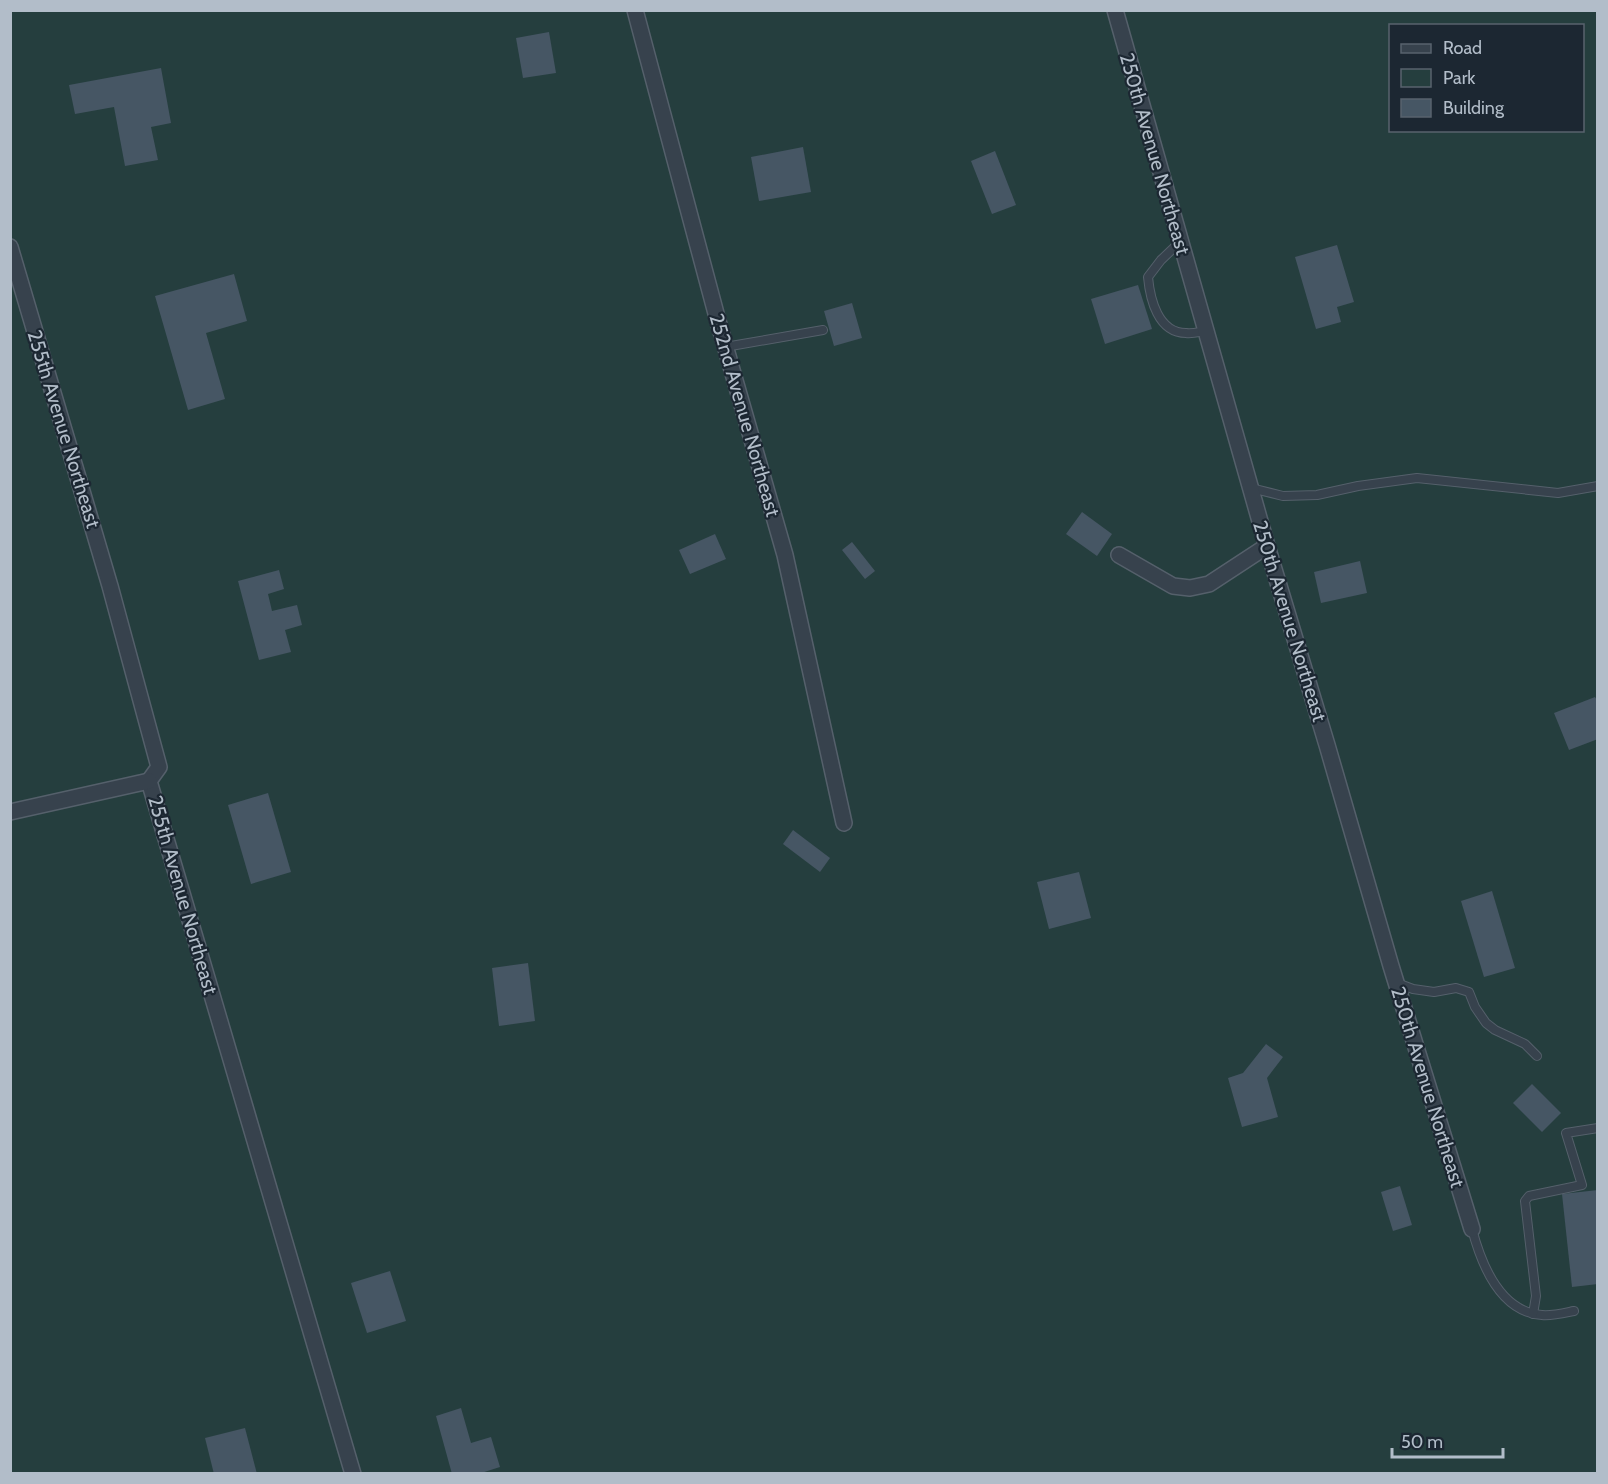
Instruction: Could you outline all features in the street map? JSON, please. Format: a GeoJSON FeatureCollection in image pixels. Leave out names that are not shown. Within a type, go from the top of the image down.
{"type":"FeatureCollection","features":[{"type":"Feature","properties":{"kind":"street","name":"252nd Avenue Northeast"},"geometry":{"type":"LineString","coordinates":[[635,10],[725,347],[785,555],[844,823]]}},
{"type":"Feature","properties":{"kind":"street","name":"250th Avenue Northeast"},"geometry":{"type":"LineString","coordinates":[[1114,10],[1267,546],[1396,983],[1472,1229]]}},
{"type":"Feature","properties":{"kind":"street","name":"255th Avenue Northeast"},"geometry":{"type":"LineString","coordinates":[[10,247],[110,586],[159,767],[150,781],[353,1473]]}},
{"type":"Feature","properties":{"kind":"street"},"geometry":{"type":"LineString","coordinates":[[1119,555],[1173,586],[1190,588],[1209,584],[1267,546]]}},
{"type":"Feature","properties":{"kind":"street"},"geometry":{"type":"LineString","coordinates":[[10,812],[150,781]]}},
{"type":"Feature","properties":{"kind":"lane"},"geometry":{"type":"LineString","coordinates":[[1180,242],[1161,260],[1148,277],[1150,296],[1156,313],[1175,331],[1185,334],[1206,331]]}},
{"type":"Feature","properties":{"kind":"lane"},"geometry":{"type":"LineString","coordinates":[[725,347],[823,330]]}},
{"type":"Feature","properties":{"kind":"lane"},"geometry":{"type":"LineString","coordinates":[[1251,488],[1283,496],[1317,495],[1358,486],[1417,478],[1558,493],[1597,486]]}},
{"type":"Feature","properties":{"kind":"lane"},"geometry":{"type":"LineString","coordinates":[[1396,983],[1413,989],[1434,992],[1456,988],[1469,992],[1475,1007],[1486,1023],[1495,1030],[1525,1044],[1536,1056]]}},
{"type":"Feature","properties":{"kind":"lane"},"geometry":{"type":"LineString","coordinates":[[1533,1314],[1536,1296],[1525,1201],[1529,1196],[1582,1185],[1566,1133],[1598,1128]]}},
{"type":"Feature","properties":{"kind":"lane"},"geometry":{"type":"LineString","coordinates":[[1472,1229],[1481,1259],[1493,1281],[1508,1299],[1533,1314],[1544,1316],[1574,1311]]}},
{"type":"Feature","properties":{"kind":"green space"},"geometry":{"type":"Polygon","coordinates":[[[10,11],[1597,11],[1597,1473],[11,1473],[10,11]]]}},
{"type":"Feature","properties":{"kind":"building"},"geometry":{"type":"Polygon","coordinates":[[[549,32],[556,73],[523,78],[516,38],[549,32]]]}},
{"type":"Feature","properties":{"kind":"building"},"geometry":{"type":"Polygon","coordinates":[[[161,68],[171,123],[151,127],[158,160],[125,166],[114,107],[75,114],[69,85],[161,68]]]}},
{"type":"Feature","properties":{"kind":"building"},"geometry":{"type":"Polygon","coordinates":[[[803,147],[811,192],[759,201],[751,157],[803,147]]]}},
{"type":"Feature","properties":{"kind":"building"},"geometry":{"type":"Polygon","coordinates":[[[995,151],[1016,205],[992,214],[971,161],[995,151]]]}},
{"type":"Feature","properties":{"kind":"building"},"geometry":{"type":"Polygon","coordinates":[[[1337,245],[1354,302],[1337,307],[1341,322],[1316,329],[1295,257],[1337,245]]]}},
{"type":"Feature","properties":{"kind":"building"},"geometry":{"type":"Polygon","coordinates":[[[234,274],[247,321],[206,333],[225,399],[188,410],[155,296],[234,274]]]}},
{"type":"Feature","properties":{"kind":"building"},"geometry":{"type":"Polygon","coordinates":[[[1138,285],[1152,329],[1105,344],[1091,299],[1138,285]]]}},
{"type":"Feature","properties":{"kind":"building"},"geometry":{"type":"Polygon","coordinates":[[[852,303],[862,338],[834,346],[824,311],[852,303]]]}},
{"type":"Feature","properties":{"kind":"building"},"geometry":{"type":"Polygon","coordinates":[[[1082,512],[1112,534],[1097,556],[1066,534],[1082,512]]]}},
{"type":"Feature","properties":{"kind":"building"},"geometry":{"type":"Polygon","coordinates":[[[715,534],[726,559],[690,574],[679,550],[715,534]]]}},
{"type":"Feature","properties":{"kind":"building"},"geometry":{"type":"Polygon","coordinates":[[[852,542],[875,571],[865,579],[842,550],[852,542]]]}},
{"type":"Feature","properties":{"kind":"building"},"geometry":{"type":"Polygon","coordinates":[[[1360,561],[1367,593],[1321,603],[1314,572],[1360,561]]]}},
{"type":"Feature","properties":{"kind":"building"},"geometry":{"type":"Polygon","coordinates":[[[279,570],[284,589],[268,594],[272,611],[297,605],[302,625],[285,630],[291,652],[259,660],[238,581],[279,570]]]}},
{"type":"Feature","properties":{"kind":"building"},"geometry":{"type":"Polygon","coordinates":[[[1595,697],[1598,702],[1598,739],[1569,750],[1554,713],[1595,697]]]}},
{"type":"Feature","properties":{"kind":"building"},"geometry":{"type":"Polygon","coordinates":[[[268,793],[291,872],[251,884],[228,805],[268,793]]]}},
{"type":"Feature","properties":{"kind":"building"},"geometry":{"type":"Polygon","coordinates":[[[793,830],[830,858],[820,872],[783,844],[793,830]]]}},
{"type":"Feature","properties":{"kind":"building"},"geometry":{"type":"Polygon","coordinates":[[[1079,872],[1091,918],[1049,929],[1037,882],[1079,872]]]}},
{"type":"Feature","properties":{"kind":"building"},"geometry":{"type":"Polygon","coordinates":[[[1492,891],[1515,968],[1484,977],[1461,901],[1492,891]]]}},
{"type":"Feature","properties":{"kind":"building"},"geometry":{"type":"Polygon","coordinates":[[[528,963],[535,1021],[499,1026],[492,968],[528,963]]]}},
{"type":"Feature","properties":{"kind":"building"},"geometry":{"type":"Polygon","coordinates":[[[1266,1044],[1283,1057],[1267,1078],[1278,1117],[1242,1127],[1228,1078],[1243,1073],[1266,1044]]]}},
{"type":"Feature","properties":{"kind":"building"},"geometry":{"type":"Polygon","coordinates":[[[1532,1084],[1561,1113],[1542,1132],[1513,1103],[1532,1084]]]}},
{"type":"Feature","properties":{"kind":"building"},"geometry":{"type":"Polygon","coordinates":[[[1400,1186],[1412,1225],[1393,1231],[1381,1192],[1400,1186]]]}},
{"type":"Feature","properties":{"kind":"building"},"geometry":{"type":"Polygon","coordinates":[[[1598,1190],[1598,1284],[1572,1287],[1562,1194],[1598,1190]]]}},
{"type":"Feature","properties":{"kind":"building"},"geometry":{"type":"Polygon","coordinates":[[[390,1271],[406,1321],[367,1333],[351,1283],[390,1271]]]}},
{"type":"Feature","properties":{"kind":"building"},"geometry":{"type":"Polygon","coordinates":[[[461,1408],[471,1443],[491,1437],[500,1467],[478,1474],[452,1474],[436,1416],[461,1408]]]}},
{"type":"Feature","properties":{"kind":"building"},"geometry":{"type":"Polygon","coordinates":[[[245,1428],[257,1474],[214,1474],[205,1438],[245,1428]]]}}]}
